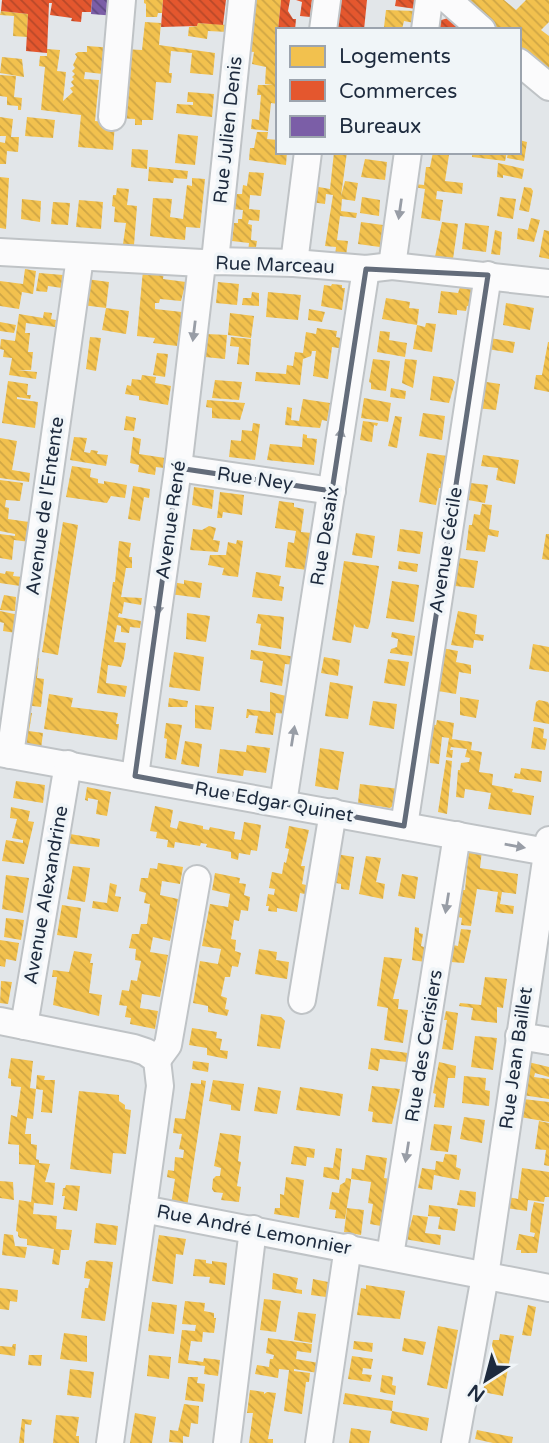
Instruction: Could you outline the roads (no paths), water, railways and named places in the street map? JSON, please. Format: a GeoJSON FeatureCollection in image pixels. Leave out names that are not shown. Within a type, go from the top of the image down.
{"type":"FeatureCollection","features":[{"type":"Feature","properties":{"kind":"street"},"geometry":{"type":"LineString","coordinates":[[112,117],[122,0]]}},
{"type":"Feature","properties":{"kind":"street","name":"Rue Julien Denis"},"geometry":{"type":"LineString","coordinates":[[208,262],[242,0]]}},
{"type":"Feature","properties":{"kind":"street"},"geometry":{"type":"LineString","coordinates":[[323,28],[327,0]]}},
{"type":"Feature","properties":{"kind":"street"},"geometry":{"type":"LineString","coordinates":[[425,28],[429,0]]}},
{"type":"Feature","properties":{"kind":"street"},"geometry":{"type":"LineString","coordinates":[[448,0],[480,28]]}},
{"type":"Feature","properties":{"kind":"street"},"geometry":{"type":"LineString","coordinates":[[521,64],[549,87]]}},
{"type":"Feature","properties":{"kind":"street"},"geometry":{"type":"LineString","coordinates":[[294,263],[308,154]]}},
{"type":"Feature","properties":{"kind":"street"},"geometry":{"type":"LineString","coordinates":[[392,266],[408,154]]}},
{"type":"Feature","properties":{"kind":"street","name":"Rue Marceau"},"geometry":{"type":"LineString","coordinates":[[0,252],[208,262],[294,263],[366,269],[392,266],[549,283]]}},
{"type":"Feature","properties":{"kind":"street","name":"Avenue de l'Entente"},"geometry":{"type":"LineString","coordinates":[[5,754],[80,257]]}},
{"type":"Feature","properties":{"kind":"street","name":"Avenue René"},"geometry":{"type":"LineString","coordinates":[[135,776],[208,262]]}},
{"type":"Feature","properties":{"kind":"street","name":"Rue Desaix"},"geometry":{"type":"LineString","coordinates":[[283,803],[366,269]]}},
{"type":"Feature","properties":{"kind":"street","name":"Avenue Cécile"},"geometry":{"type":"LineString","coordinates":[[404,826],[488,275]]}},
{"type":"Feature","properties":{"kind":"street","name":"Rue Ney"},"geometry":{"type":"LineString","coordinates":[[178,468],[332,491]]}},
{"type":"Feature","properties":{"kind":"street","name":"Rue Edgar Quinet"},"geometry":{"type":"LineString","coordinates":[[5,754],[457,835],[548,846]]}},
{"type":"Feature","properties":{"kind":"street","name":"Avenue Alexandrine"},"geometry":{"type":"LineString","coordinates":[[12,1023],[68,764]]}},
{"type":"Feature","properties":{"kind":"street"},"geometry":{"type":"LineString","coordinates":[[302,1000],[333,812]]}},
{"type":"Feature","properties":{"kind":"street","name":"Rue des Cerisiers"},"geometry":{"type":"LineString","coordinates":[[390,1256],[457,835]]}},
{"type":"Feature","properties":{"kind":"street","name":"Rue Jean Baillet"},"geometry":{"type":"LineString","coordinates":[[455,1443],[485,1276],[548,846]]}},
{"type":"Feature","properties":{"kind":"street"},"geometry":{"type":"LineString","coordinates":[[12,1023],[134,1048],[157,1060],[168,1045],[197,879]]}},
{"type":"Feature","properties":{"kind":"street"},"geometry":{"type":"LineString","coordinates":[[519,1036],[549,1041]]}},
{"type":"Feature","properties":{"kind":"street","name":"Rue André Lemonnier"},"geometry":{"type":"LineString","coordinates":[[157,1060],[160,1086],[143,1209],[549,1288]]}},
{"type":"Feature","properties":{"kind":"street"},"geometry":{"type":"LineString","coordinates":[[110,1443],[143,1209]]}},
{"type":"Feature","properties":{"kind":"street"},"geometry":{"type":"LineString","coordinates":[[227,1443],[253,1229]]}},
{"type":"Feature","properties":{"kind":"street"},"geometry":{"type":"LineString","coordinates":[[319,1443],[348,1247]]}}]}
